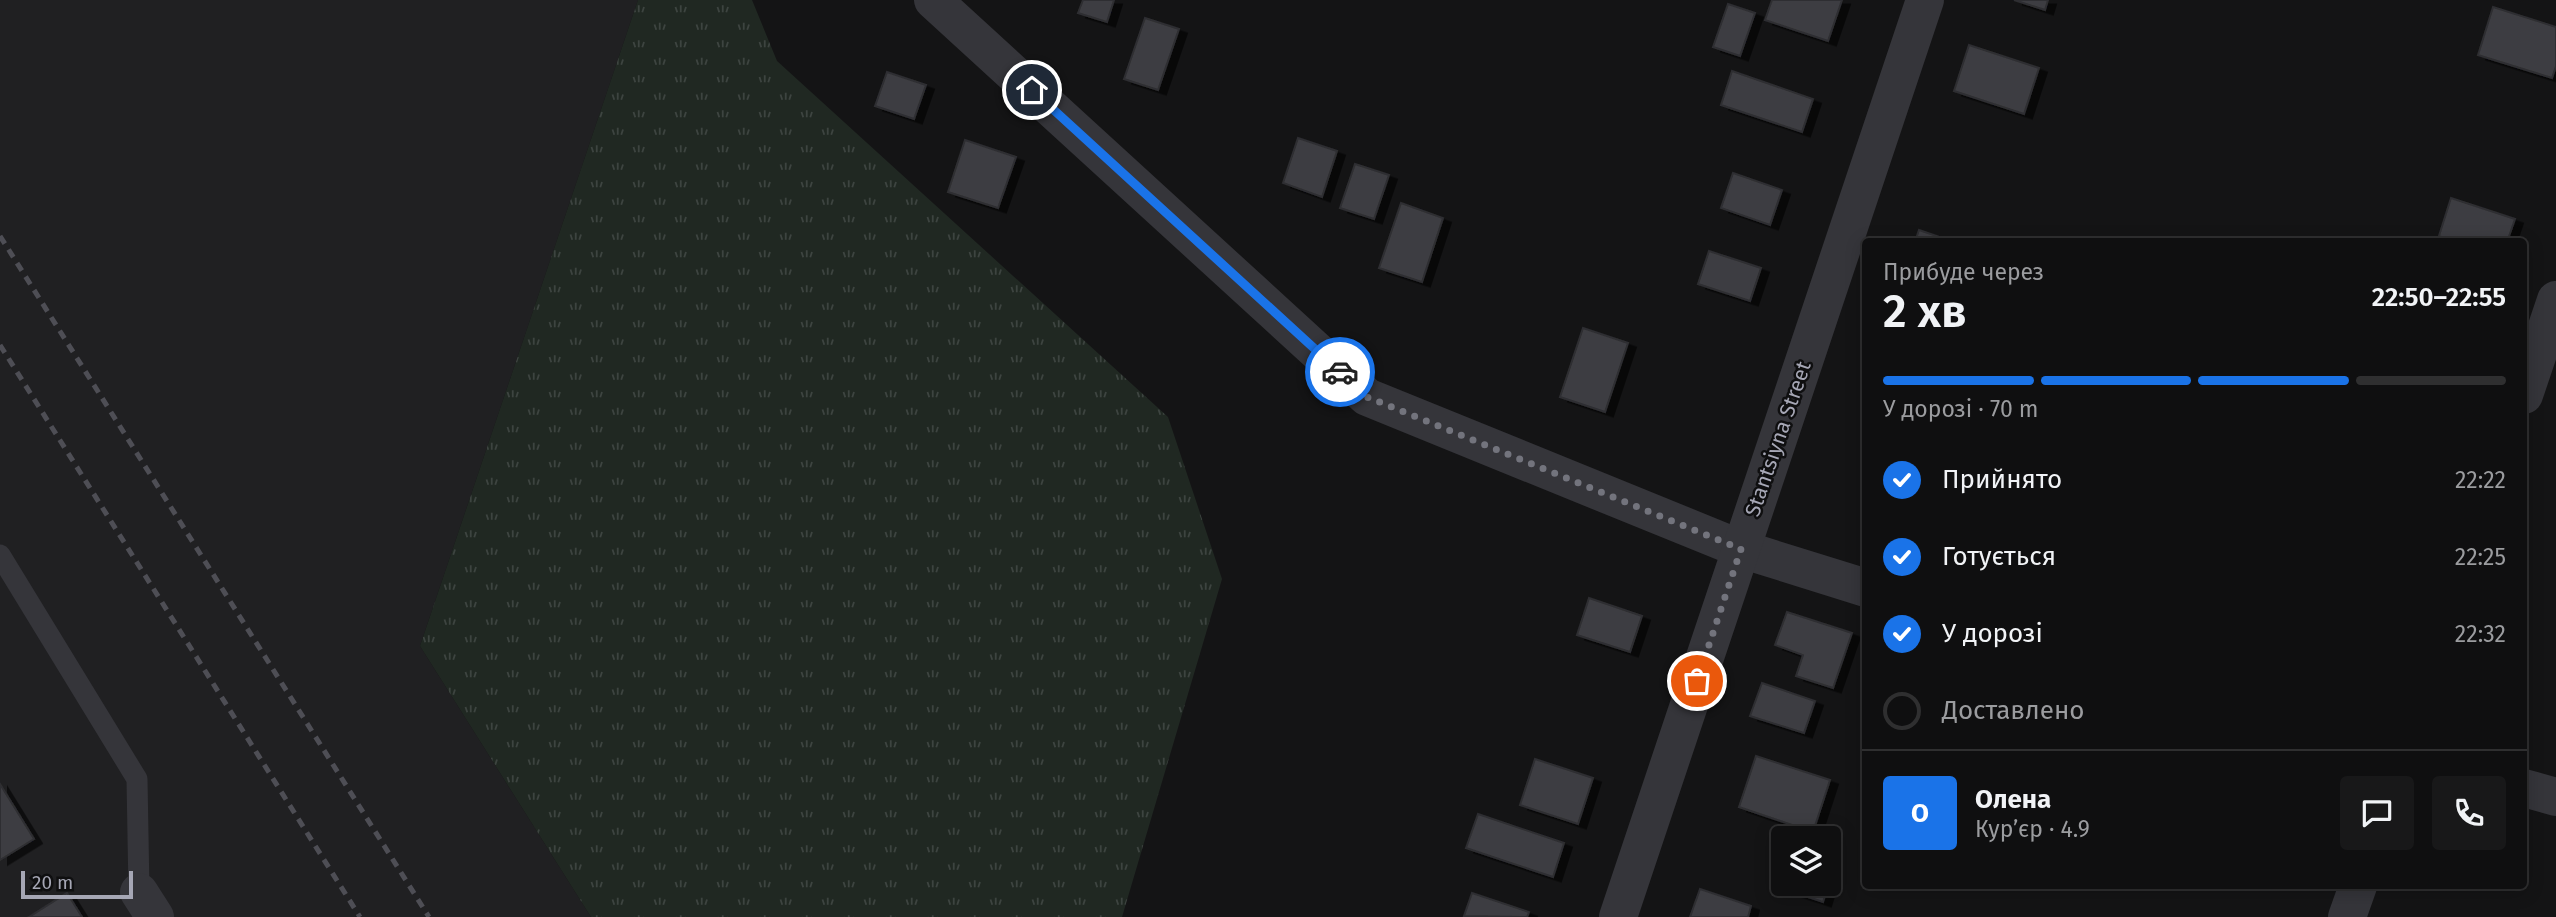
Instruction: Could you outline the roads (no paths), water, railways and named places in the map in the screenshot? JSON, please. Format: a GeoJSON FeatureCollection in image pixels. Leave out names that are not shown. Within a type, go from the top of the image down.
{"type":"FeatureCollection","features":[{"type":"Feature","properties":{"kind":"street"},"geometry":{"type":"LineString","coordinates":[[933,0],[1367,397],[1741,549],[1862,587]]}},
{"type":"Feature","properties":{"kind":"street","name":"Stantsiyna Street"},"geometry":{"type":"LineString","coordinates":[[1618,917],[1926,0]]}},
{"type":"Feature","properties":{"kind":"street"},"geometry":{"type":"LineString","coordinates":[[2527,386],[2556,300]]}},
{"type":"Feature","properties":{"kind":"street"},"geometry":{"type":"LineString","coordinates":[[2527,789],[2556,797]]}},
{"type":"Feature","properties":{"kind":"street"},"geometry":{"type":"LineString","coordinates":[[2347,917],[2357,889]]}},
{"type":"Feature","properties":{"kind":"lane"},"geometry":{"type":"LineString","coordinates":[[0,555],[137,779],[147,904]]}},
{"type":"Feature","properties":{"kind":"railway"},"geometry":{"type":"LineString","coordinates":[[0,236],[429,917]]}},
{"type":"Feature","properties":{"kind":"railway"},"geometry":{"type":"LineString","coordinates":[[0,345],[360,917]]}}]}
